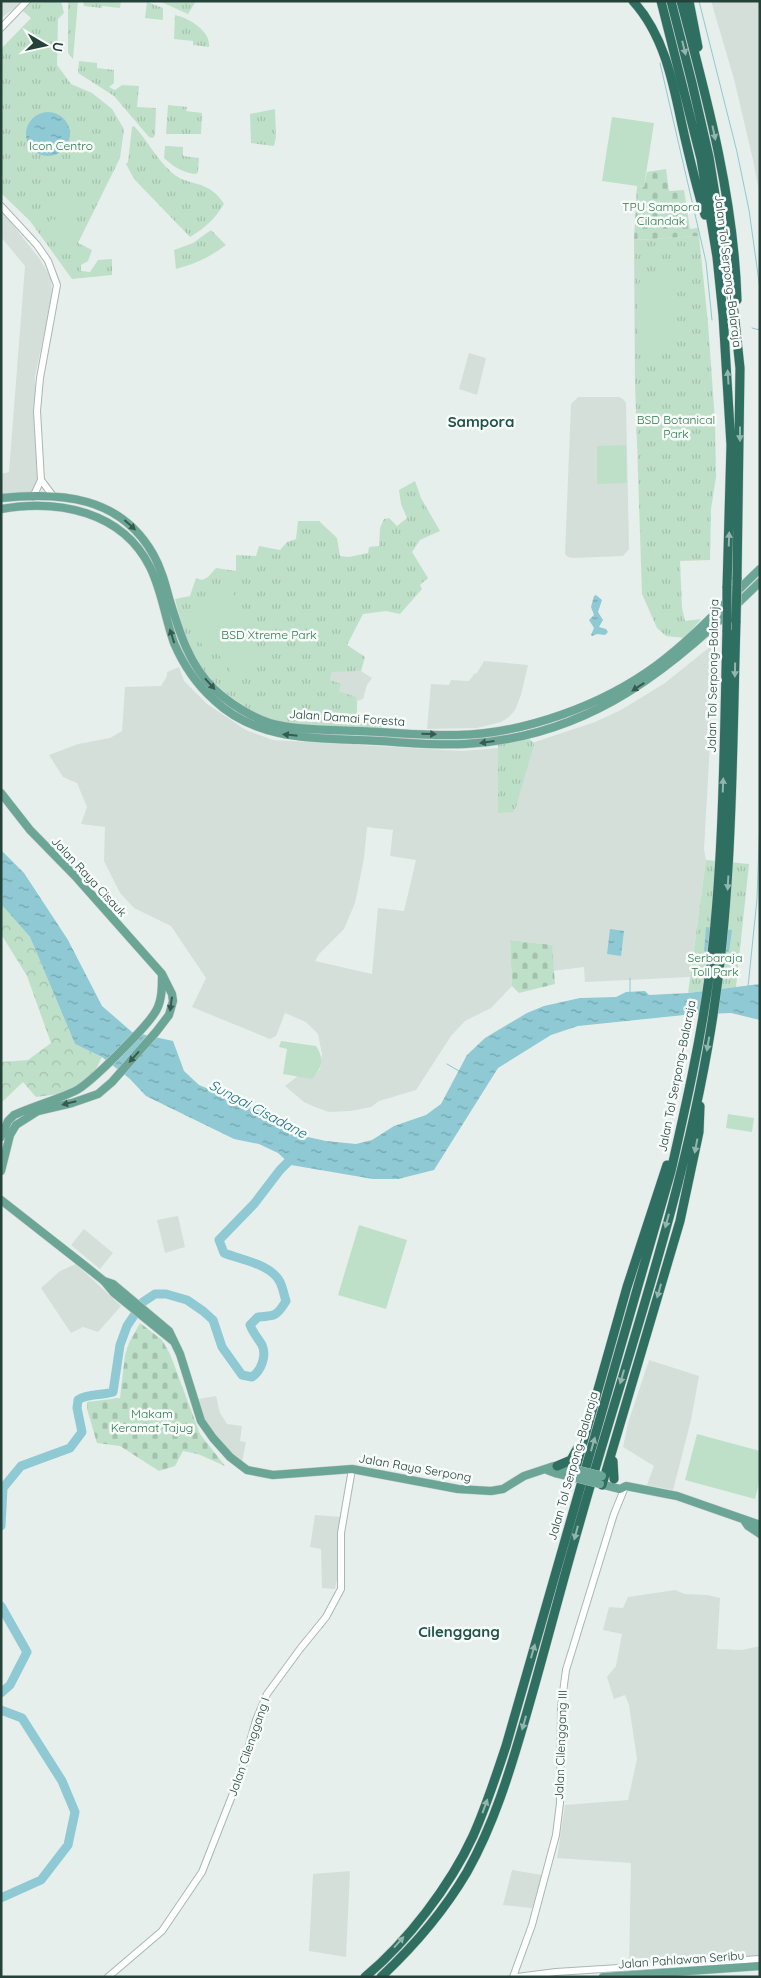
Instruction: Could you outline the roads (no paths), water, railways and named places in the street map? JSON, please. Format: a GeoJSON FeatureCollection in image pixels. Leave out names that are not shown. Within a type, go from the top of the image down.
{"type":"FeatureCollection","features":[{"type":"Feature","properties":{"kind":"highway"},"geometry":{"type":"LineString","coordinates":[[633,1],[651,26],[662,49],[671,77],[697,187],[717,256]]}},
{"type":"Feature","properties":{"kind":"highway","name":"Jalan Tol Serpong–Balaraja"},"geometry":{"type":"LineString","coordinates":[[661,1],[700,159],[717,256],[724,324],[730,435],[726,630],[725,834]]}},
{"type":"Feature","properties":{"kind":"highway","name":"Jalan Tol Serpong–Balaraja"},"geometry":{"type":"LineString","coordinates":[[381,1977],[421,1936],[446,1903],[466,1873],[495,1814],[524,1722],[578,1527],[697,1081],[725,834],[736,621],[740,368],[733,302],[709,157],[671,1]]}},
{"type":"Feature","properties":{"kind":"highway"},"geometry":{"type":"LineString","coordinates":[[681,1],[707,101]]}},
{"type":"Feature","properties":{"kind":"highway"},"geometry":{"type":"LineString","coordinates":[[689,1],[722,174],[734,252],[740,368]]}},
{"type":"Feature","properties":{"kind":"highway"},"geometry":{"type":"LineString","coordinates":[[605,1480],[680,1221],[698,1132],[697,1081]]}},
{"type":"Feature","properties":{"kind":"highway"},"geometry":{"type":"LineString","coordinates":[[576,1474],[627,1287],[672,1172]]}},
{"type":"Feature","properties":{"kind":"highway","name":"Jalan Tol Serpong–Balaraja"},"geometry":{"type":"LineString","coordinates":[[364,1977],[412,1929],[436,1897],[473,1837],[484,1809],[509,1737],[672,1172]]}},
{"type":"Feature","properties":{"kind":"highway"},"geometry":{"type":"LineString","coordinates":[[557,1466],[571,1460],[575,1455],[584,1427],[590,1417]]}},
{"type":"Feature","properties":{"kind":"main road","name":"Jalan Damai Foresta"},"geometry":{"type":"LineString","coordinates":[[5,498],[53,496],[86,500],[108,510],[128,524],[138,533],[153,555],[186,648],[200,672],[214,689],[240,708],[268,723],[322,729],[457,735],[499,731],[540,721],[577,708],[624,686],[656,666],[677,649],[758,571]]}},
{"type":"Feature","properties":{"kind":"main road"},"geometry":{"type":"LineString","coordinates":[[5,498],[10,508]]}},
{"type":"Feature","properties":{"kind":"main road","name":"Jalan Damai Foresta"},"geometry":{"type":"LineString","coordinates":[[1,509],[42,506],[71,508],[104,520],[126,535],[137,547],[150,568],[174,643],[190,672],[208,694],[234,715],[264,730],[283,735],[457,745],[519,737],[546,730],[607,705],[632,691],[670,664],[757,585]]}},
{"type":"Feature","properties":{"kind":"main road"},"geometry":{"type":"LineString","coordinates":[[104,520],[108,510]]}},
{"type":"Feature","properties":{"kind":"main road"},"geometry":{"type":"LineString","coordinates":[[321,738],[322,729]]}},
{"type":"Feature","properties":{"kind":"main road"},"geometry":{"type":"LineString","coordinates":[[457,735],[457,745]]}},
{"type":"Feature","properties":{"kind":"main road","name":"Jalan Raya Cisauk"},"geometry":{"type":"LineString","coordinates":[[1,793],[30,830],[76,877],[162,974],[172,994],[173,1002],[169,1015],[156,1032],[112,1082],[98,1094],[72,1103],[38,1111],[16,1125],[10,1135],[1,1171]]}},
{"type":"Feature","properties":{"kind":"main road"},"geometry":{"type":"LineString","coordinates":[[1,1137],[8,1121],[14,1115],[86,1085],[143,1028],[153,1016],[160,1001],[162,974]]}},
{"type":"Feature","properties":{"kind":"main road","name":"Jalan Raya Serpong"},"geometry":{"type":"LineString","coordinates":[[3,1203],[104,1281],[113,1284],[129,1301],[168,1331],[175,1342],[201,1421],[219,1444],[247,1470],[273,1475],[352,1469],[458,1489],[491,1491],[503,1489],[524,1476],[557,1466]]}},
{"type":"Feature","properties":{"kind":"main road"},"geometry":{"type":"LineString","coordinates":[[557,1466],[576,1474]]}},
{"type":"Feature","properties":{"kind":"main road"},"geometry":{"type":"LineString","coordinates":[[547,1470],[622,1482],[626,1486],[677,1496],[760,1525]]}},
{"type":"Feature","properties":{"kind":"main road"},"geometry":{"type":"LineString","coordinates":[[605,1480],[620,1489],[626,1486]]}},
{"type":"Feature","properties":{"kind":"main road"},"geometry":{"type":"LineString","coordinates":[[744,1520],[748,1526],[760,1534]]}},
{"type":"Feature","properties":{"kind":"main road","name":"Jalan Pahlawan Seribu"},"geometry":{"type":"LineString","coordinates":[[603,1977],[760,1966]]}},
{"type":"Feature","properties":{"kind":"street"},"geometry":{"type":"LineString","coordinates":[[1,28],[27,1]]}},
{"type":"Feature","properties":{"kind":"street"},"geometry":{"type":"LineString","coordinates":[[1,206],[37,245],[48,261],[57,285],[40,378],[37,411],[41,480],[33,496]]}},
{"type":"Feature","properties":{"kind":"street"},"geometry":{"type":"LineString","coordinates":[[41,480],[53,496]]}},
{"type":"Feature","properties":{"kind":"street","name":"Jalan Cilenggang I"},"geometry":{"type":"LineString","coordinates":[[108,1977],[162,1930],[202,1872],[241,1773],[256,1720],[267,1694],[280,1674],[326,1617],[341,1589],[341,1533],[352,1469]]}},
{"type":"Feature","properties":{"kind":"street","name":"Jalan Cilenggang III"},"geometry":{"type":"LineString","coordinates":[[513,1977],[532,1925],[556,1835],[560,1785],[561,1708],[566,1670],[614,1514],[622,1490],[626,1486]]}},
{"type":"Feature","properties":{"kind":"street"},"geometry":{"type":"LineString","coordinates":[[517,1977],[556,1972],[760,1959]]}},
{"type":"Feature","properties":{"kind":"water"},"geometry":{"type":"Polygon","coordinates":[[[44,112],[52,112],[64,118],[70,134],[64,150],[52,156],[44,156],[32,150],[26,138],[26,130],[32,118],[44,112]]]}},
{"type":"Feature","properties":{"kind":"water"},"geometry":{"type":"Polygon","coordinates":[[[596,595],[602,600],[598,612],[603,620],[599,627],[606,629],[608,632],[605,635],[597,634],[592,636],[594,628],[589,620],[594,615],[591,607],[596,595]]]}},
{"type":"Feature","properties":{"kind":"water"},"geometry":{"type":"Polygon","coordinates":[[[1,850],[24,873],[68,940],[102,1006],[132,1032],[173,1041],[184,1071],[199,1085],[259,1110],[294,1134],[326,1141],[356,1144],[372,1140],[394,1126],[426,1115],[441,1104],[467,1055],[485,1038],[527,1013],[544,1006],[580,998],[616,997],[626,992],[645,991],[649,995],[688,993],[760,984],[760,1020],[731,1013],[684,1015],[578,1026],[551,1035],[498,1068],[434,1170],[398,1179],[373,1179],[291,1165],[278,1153],[259,1144],[234,1139],[146,1096],[130,1079],[102,1057],[75,1044],[30,937],[1,904],[1,850]]]}},
{"type":"Feature","properties":{"kind":"water"},"geometry":{"type":"Polygon","coordinates":[[[706,927],[732,930],[729,952],[707,953],[704,951],[706,927]]]}},
{"type":"Feature","properties":{"kind":"water"},"geometry":{"type":"Polygon","coordinates":[[[610,929],[624,931],[621,956],[607,954],[610,929]]]}},
{"type":"Feature","properties":{"kind":"waterway"},"geometry":{"type":"LineString","coordinates":[[699,1],[737,152],[749,210],[760,289]]}},
{"type":"Feature","properties":{"kind":"waterway"},"geometry":{"type":"LineString","coordinates":[[660,63],[706,262],[712,320]]}},
{"type":"Feature","properties":{"kind":"waterway"},"geometry":{"type":"LineString","coordinates":[[752,328],[760,330]]}},
{"type":"Feature","properties":{"kind":"waterway"},"geometry":{"type":"LineString","coordinates":[[748,987],[757,899],[760,816]]}},
{"type":"Feature","properties":{"kind":"waterway"},"geometry":{"type":"LineString","coordinates":[[630,978],[630,992]]}},
{"type":"Feature","properties":{"kind":"waterway"},"geometry":{"type":"LineString","coordinates":[[447,1064],[459,1071]]}},
{"type":"Feature","properties":{"kind":"waterway"},"geometry":{"type":"LineString","coordinates":[[1,1526],[3,1488],[21,1466],[70,1448],[82,1432],[77,1408],[78,1400],[86,1396],[113,1392],[120,1345],[127,1326],[143,1302],[155,1294],[166,1294],[187,1300],[203,1311],[213,1320],[222,1347],[242,1375],[252,1377],[258,1371],[264,1354],[262,1345],[250,1325],[258,1317],[272,1315],[280,1310],[286,1301],[283,1289],[276,1276],[270,1271],[255,1263],[224,1253],[219,1240],[254,1204],[280,1170],[295,1155]]}},
{"type":"Feature","properties":{"kind":"waterway"},"geometry":{"type":"LineString","coordinates":[[1,1606],[27,1652],[10,1685],[1,1693]]}},
{"type":"Feature","properties":{"kind":"waterway"},"geometry":{"type":"LineString","coordinates":[[1,1710],[22,1718],[62,1781],[75,1812],[68,1845],[41,1880],[1,1898]]}},
{"type":"Feature","properties":{"kind":"district","name":"Sampora"},"geometry":{"type":"Point","coordinates":[481,422]}},
{"type":"Feature","properties":{"kind":"district","name":"Cilenggang"},"geometry":{"type":"Point","coordinates":[459,1632]}},
{"type":"Feature","properties":{"kind":"park label","name":"Icon Centro"},"geometry":{"type":"Point","coordinates":[61,146]}},
{"type":"Feature","properties":{"kind":"park label","name":"TPU Sampora Cilandak"},"geometry":{"type":"Point","coordinates":[661,214]}},
{"type":"Feature","properties":{"kind":"park label","name":"BSD Botanical Park"},"geometry":{"type":"Point","coordinates":[676,427]}},
{"type":"Feature","properties":{"kind":"park label","name":"BSD Xtreme Park"},"geometry":{"type":"Point","coordinates":[269,635]}},
{"type":"Feature","properties":{"kind":"park label","name":"Serbaraja Toll Park"},"geometry":{"type":"Point","coordinates":[715,965]}},
{"type":"Feature","properties":{"kind":"park label","name":"Makam Keramat Tajug"},"geometry":{"type":"Point","coordinates":[152,1421]}},
{"type":"Feature","properties":{"kind":"water label","name":"Sungai Cisadane"},"geometry":{"type":"Point","coordinates":[258,1109]}}]}
